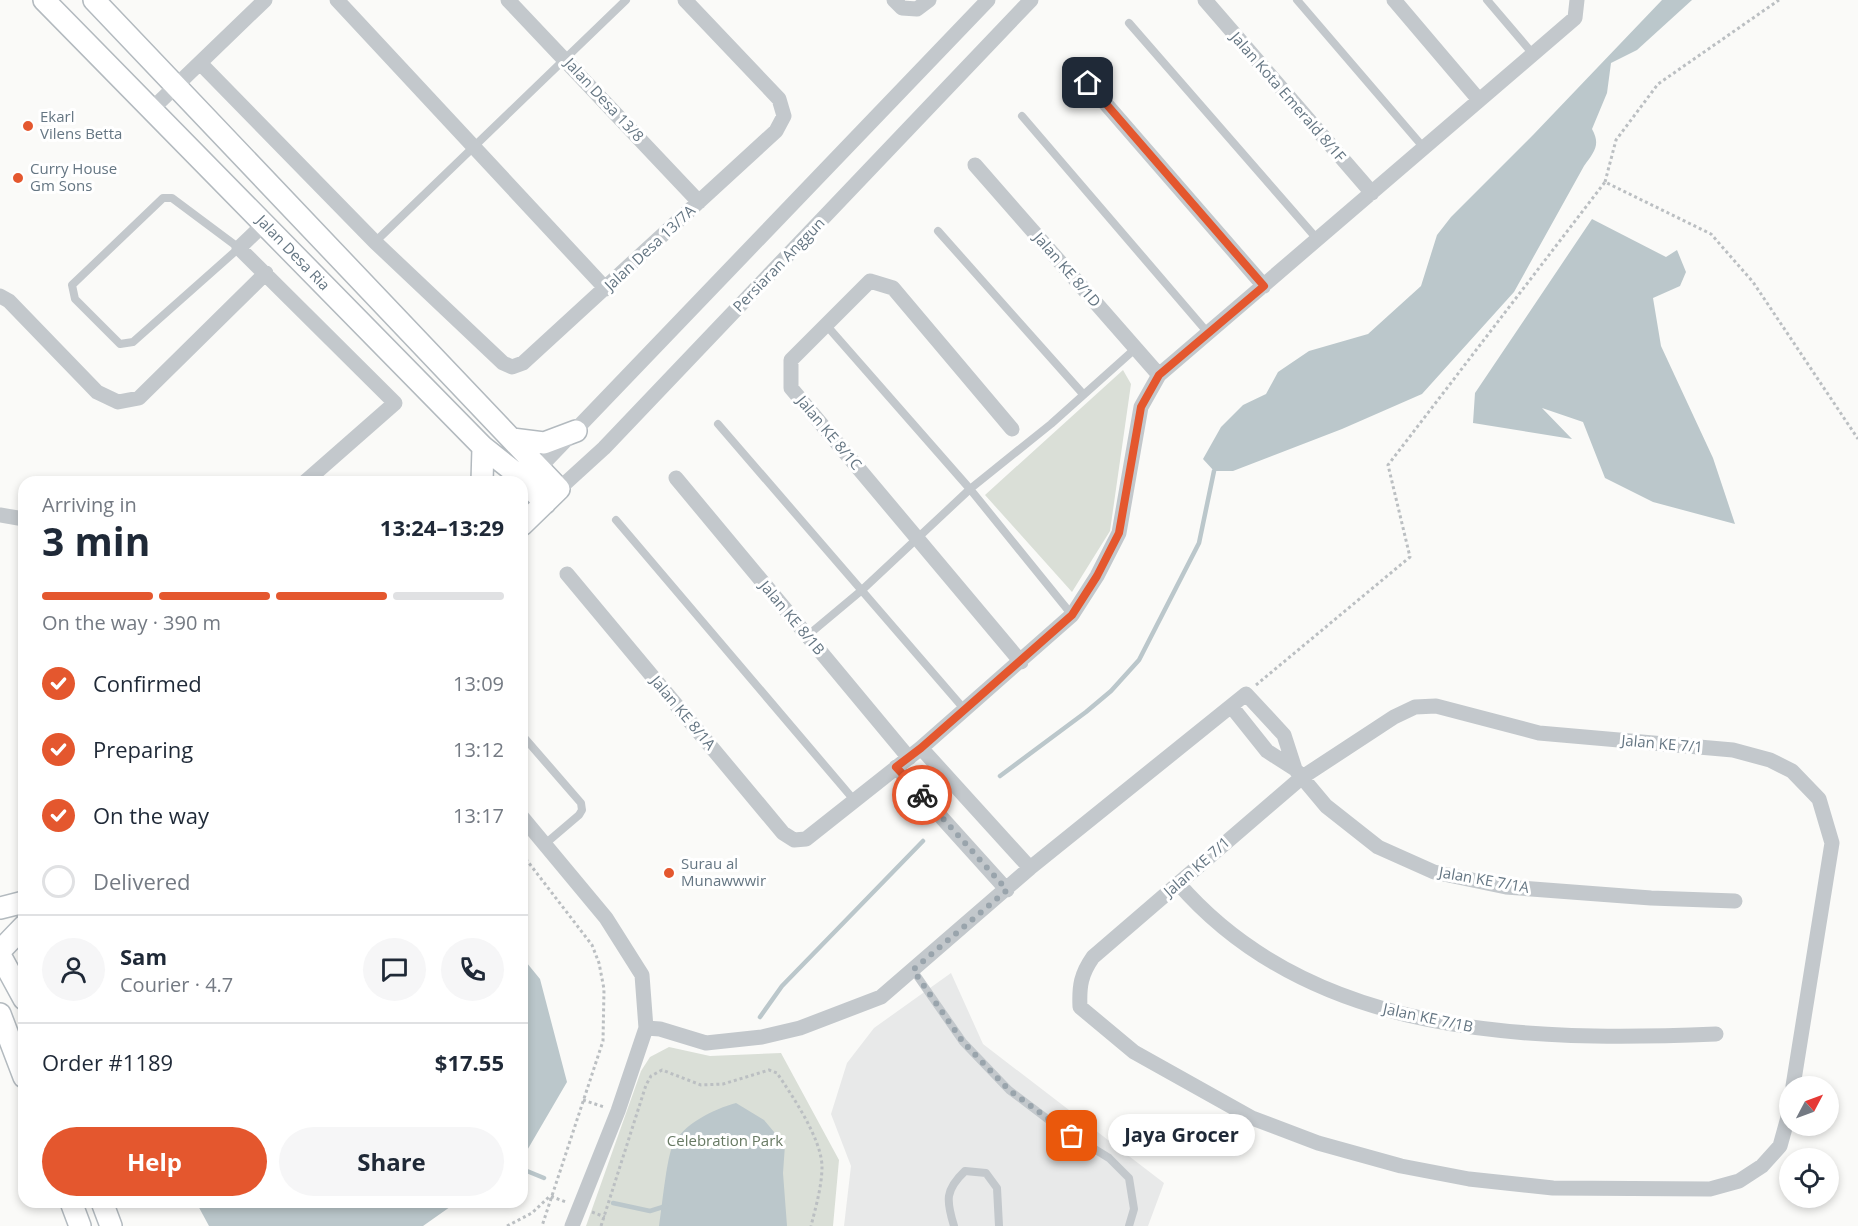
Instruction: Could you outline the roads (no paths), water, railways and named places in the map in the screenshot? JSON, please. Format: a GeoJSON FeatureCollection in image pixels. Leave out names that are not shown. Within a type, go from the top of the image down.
{"type":"FeatureCollection","features":[{"type":"Feature","properties":{"kind":"main road","name":"Jalan Desa Ria"},"geometry":{"type":"LineString","coordinates":[[44,0],[513,476]]}},
{"type":"Feature","properties":{"kind":"main road","name":"Jalan Desa Ria"},"geometry":{"type":"LineString","coordinates":[[94,0],[540,467],[552,496]]}},
{"type":"Feature","properties":{"kind":"main road"},"geometry":{"type":"LineString","coordinates":[[512,439],[544,443],[576,431]]}},
{"type":"Feature","properties":{"kind":"main road"},"geometry":{"type":"LineString","coordinates":[[482,476],[483,447]]}},
{"type":"Feature","properties":{"kind":"main road"},"geometry":{"type":"LineString","coordinates":[[528,481],[540,467]]}},
{"type":"Feature","properties":{"kind":"main road","name":"Jalan Desa Ria"},"geometry":{"type":"LineString","coordinates":[[528,487],[552,496]]}},
{"type":"Feature","properties":{"kind":"main road","name":"Persiaran Anggun"},"geometry":{"type":"LineString","coordinates":[[528,519],[552,496]]}},
{"type":"Feature","properties":{"kind":"main road"},"geometry":{"type":"LineString","coordinates":[[0,908],[18,904]]}},
{"type":"Feature","properties":{"kind":"main road"},"geometry":{"type":"LineString","coordinates":[[12,975],[0,953],[18,933]]}},
{"type":"Feature","properties":{"kind":"main road"},"geometry":{"type":"LineString","coordinates":[[0,1014],[18,1061]]}},
{"type":"Feature","properties":{"kind":"main road"},"geometry":{"type":"LineString","coordinates":[[0,1059],[18,1079]]}},
{"type":"Feature","properties":{"kind":"main road"},"geometry":{"type":"LineString","coordinates":[[73,1208],[80,1226]]}},
{"type":"Feature","properties":{"kind":"main road"},"geometry":{"type":"LineString","coordinates":[[104,1208],[111,1226]]}},
{"type":"Feature","properties":{"kind":"street"},"geometry":{"type":"LineString","coordinates":[[152,109],[265,0]]}},
{"type":"Feature","properties":{"kind":"street"},"geometry":{"type":"LineString","coordinates":[[337,0],[606,289]]}},
{"type":"Feature","properties":{"kind":"street","name":"Jalan Desa 13/8"},"geometry":{"type":"LineString","coordinates":[[508,0],[699,202]]}},
{"type":"Feature","properties":{"kind":"street","name":"Jalan Desa 13/7A"},"geometry":{"type":"LineString","coordinates":[[375,242],[502,363],[512,367],[523,363],[776,131],[784,116],[779,99],[686,0]]}},
{"type":"Feature","properties":{"kind":"street"},"geometry":{"type":"LineString","coordinates":[[894,0],[902,8],[923,4]]}},
{"type":"Feature","properties":{"kind":"street"},"geometry":{"type":"LineString","coordinates":[[540,467],[988,0]]}},
{"type":"Feature","properties":{"kind":"street","name":"Persiaran Anggun"},"geometry":{"type":"LineString","coordinates":[[552,496],[604,448],[1031,0]]}},
{"type":"Feature","properties":{"kind":"street","name":"Jalan Kota Emerald 8/1F"},"geometry":{"type":"LineString","coordinates":[[1205,0],[1372,193]]}},
{"type":"Feature","properties":{"kind":"street"},"geometry":{"type":"LineString","coordinates":[[1394,0],[1479,100]]}},
{"type":"Feature","properties":{"kind":"street"},"geometry":{"type":"LineString","coordinates":[[854,800],[909,758],[1072,615],[1097,576],[1119,533],[1141,407],[1159,375],[1575,18],[1577,0]]}},
{"type":"Feature","properties":{"kind":"street"},"geometry":{"type":"LineString","coordinates":[[201,63],[375,242]]}},
{"type":"Feature","properties":{"kind":"street"},"geometry":{"type":"LineString","coordinates":[[1073,66],[1264,286]]}},
{"type":"Feature","properties":{"kind":"street","name":"Jalan KE 8/1D"},"geometry":{"type":"LineString","coordinates":[[975,165],[1159,375]]}},
{"type":"Feature","properties":{"kind":"street"},"geometry":{"type":"LineString","coordinates":[[264,224],[239,248],[395,403],[312,476]]}},
{"type":"Feature","properties":{"kind":"street"},"geometry":{"type":"LineString","coordinates":[[0,296],[9,301],[97,392],[118,402],[139,398],[266,273]]}},
{"type":"Feature","properties":{"kind":"street","name":"Jalan KE 8/1C"},"geometry":{"type":"LineString","coordinates":[[1012,429],[893,288],[870,281],[791,360],[791,388],[1021,662]]}},
{"type":"Feature","properties":{"kind":"street","name":"Jalan KE 8/1B"},"geometry":{"type":"LineString","coordinates":[[676,478],[909,758]]}},
{"type":"Feature","properties":{"kind":"street"},"geometry":{"type":"LineString","coordinates":[[0,515],[18,518]]}},
{"type":"Feature","properties":{"kind":"street","name":"Jalan KE 8/1A"},"geometry":{"type":"LineString","coordinates":[[567,574],[783,833],[794,840],[806,839],[854,800]]}},
{"type":"Feature","properties":{"kind":"street"},"geometry":{"type":"LineString","coordinates":[[646,1028],[660,1029],[706,1043],[762,1037],[800,1028],[881,998],[1030,868],[1246,694],[1284,735],[1298,774]]}},
{"type":"Feature","properties":{"kind":"street"},"geometry":{"type":"LineString","coordinates":[[1231,706],[1267,751],[1298,774]]}},
{"type":"Feature","properties":{"kind":"street","name":"Jalan KE 7/1"},"geometry":{"type":"LineString","coordinates":[[1783,1136],[1780,1146],[1762,1166],[1738,1181],[1710,1189],[1553,1188],[1469,1179],[1401,1166],[1318,1143],[1252,1118],[1134,1052],[1080,1006],[1079,987],[1083,972],[1093,957],[1298,774],[1394,717],[1415,707],[1437,706],[1539,733],[1734,750],[1770,760],[1792,771],[1818,799],[1832,843],[1795,1076]]}},
{"type":"Feature","properties":{"kind":"street"},"geometry":{"type":"LineString","coordinates":[[909,758],[954,785],[1030,868]]}},
{"type":"Feature","properties":{"kind":"street"},"geometry":{"type":"LineString","coordinates":[[909,758],[932,806],[1007,890]]}},
{"type":"Feature","properties":{"kind":"street","name":"Jalan KE 7/1A"},"geometry":{"type":"LineString","coordinates":[[1298,774],[1326,806],[1378,847],[1434,872],[1506,887],[1651,898],[1735,901]]}},
{"type":"Feature","properties":{"kind":"street"},"geometry":{"type":"LineString","coordinates":[[528,824],[606,918],[642,975],[646,1028],[618,1111],[572,1226]]}},
{"type":"Feature","properties":{"kind":"street","name":"Jalan KE 7/1B"},"geometry":{"type":"LineString","coordinates":[[1178,883],[1195,903],[1237,940],[1296,974],[1362,1004],[1435,1022],[1514,1033],[1647,1037],[1716,1034]]}},
{"type":"Feature","properties":{"kind":"lane"},"geometry":{"type":"LineString","coordinates":[[375,242],[626,0]]}},
{"type":"Feature","properties":{"kind":"lane"},"geometry":{"type":"LineString","coordinates":[[1297,0],[1424,148]]}},
{"type":"Feature","properties":{"kind":"lane"},"geometry":{"type":"LineString","coordinates":[[1487,0],[1533,54]]}},
{"type":"Feature","properties":{"kind":"lane"},"geometry":{"type":"LineString","coordinates":[[1129,23],[1318,240]]}},
{"type":"Feature","properties":{"kind":"lane"},"geometry":{"type":"LineString","coordinates":[[1022,116],[1209,333]]}},
{"type":"Feature","properties":{"kind":"lane"},"geometry":{"type":"LineString","coordinates":[[163,198],[172,198],[239,248],[129,345],[116,342],[72,295],[75,282],[163,198]]}},
{"type":"Feature","properties":{"kind":"lane"},"geometry":{"type":"LineString","coordinates":[[938,231],[1083,394]]}},
{"type":"Feature","properties":{"kind":"lane"},"geometry":{"type":"LineString","coordinates":[[827,326],[970,489],[1072,615]]}},
{"type":"Feature","properties":{"kind":"lane"},"geometry":{"type":"LineString","coordinates":[[807,636],[862,590],[970,489],[1051,424],[1137,348]]}},
{"type":"Feature","properties":{"kind":"lane"},"geometry":{"type":"LineString","coordinates":[[718,424],[965,710]]}},
{"type":"Feature","properties":{"kind":"lane"},"geometry":{"type":"LineString","coordinates":[[616,520],[854,800]]}},
{"type":"Feature","properties":{"kind":"lane"},"geometry":{"type":"LineString","coordinates":[[528,742],[581,803],[582,810],[579,815],[545,844]]}},
{"type":"Feature","properties":{"kind":"lane"},"geometry":{"type":"LineString","coordinates":[[913,970],[963,1042],[1009,1090],[1054,1124],[1109,1158],[1129,1178],[1134,1209],[1129,1226]]}},
{"type":"Feature","properties":{"kind":"lane"},"geometry":{"type":"LineString","coordinates":[[954,1226],[948,1205],[951,1185],[965,1171],[986,1173],[997,1188],[999,1226]]}},
{"type":"Feature","properties":{"kind":"waterway"},"geometry":{"type":"LineString","coordinates":[[1000,776],[1086,712],[1111,691],[1139,660],[1199,543],[1214,471]]}},
{"type":"Feature","properties":{"kind":"waterway"},"geometry":{"type":"LineString","coordinates":[[760,1017],[782,986],[923,841]]}},
{"type":"Feature","properties":{"kind":"waterway"},"geometry":{"type":"LineString","coordinates":[[528,1171],[544,1178]]}},
{"type":"Feature","properties":{"kind":"waterway"},"geometry":{"type":"LineString","coordinates":[[613,1203],[650,1211],[666,1206]]}},
{"type":"Feature","properties":{"kind":"place","name":"Ekarl Vilens Betta"},"geometry":{"type":"Point","coordinates":[28,126]}},
{"type":"Feature","properties":{"kind":"place","name":"Curry House Gm Sons"},"geometry":{"type":"Point","coordinates":[18,178]}},
{"type":"Feature","properties":{"kind":"place","name":"Surau al Munawwwir"},"geometry":{"type":"Point","coordinates":[669,873]}},
{"type":"Feature","properties":{"kind":"place","name":"Jaya Grocer"},"geometry":{"type":"Point","coordinates":[1072,1136]}},
{"type":"Feature","properties":{"kind":"park label","name":"Celebration Park"},"geometry":{"type":"Point","coordinates":[725,1141]}}]}
